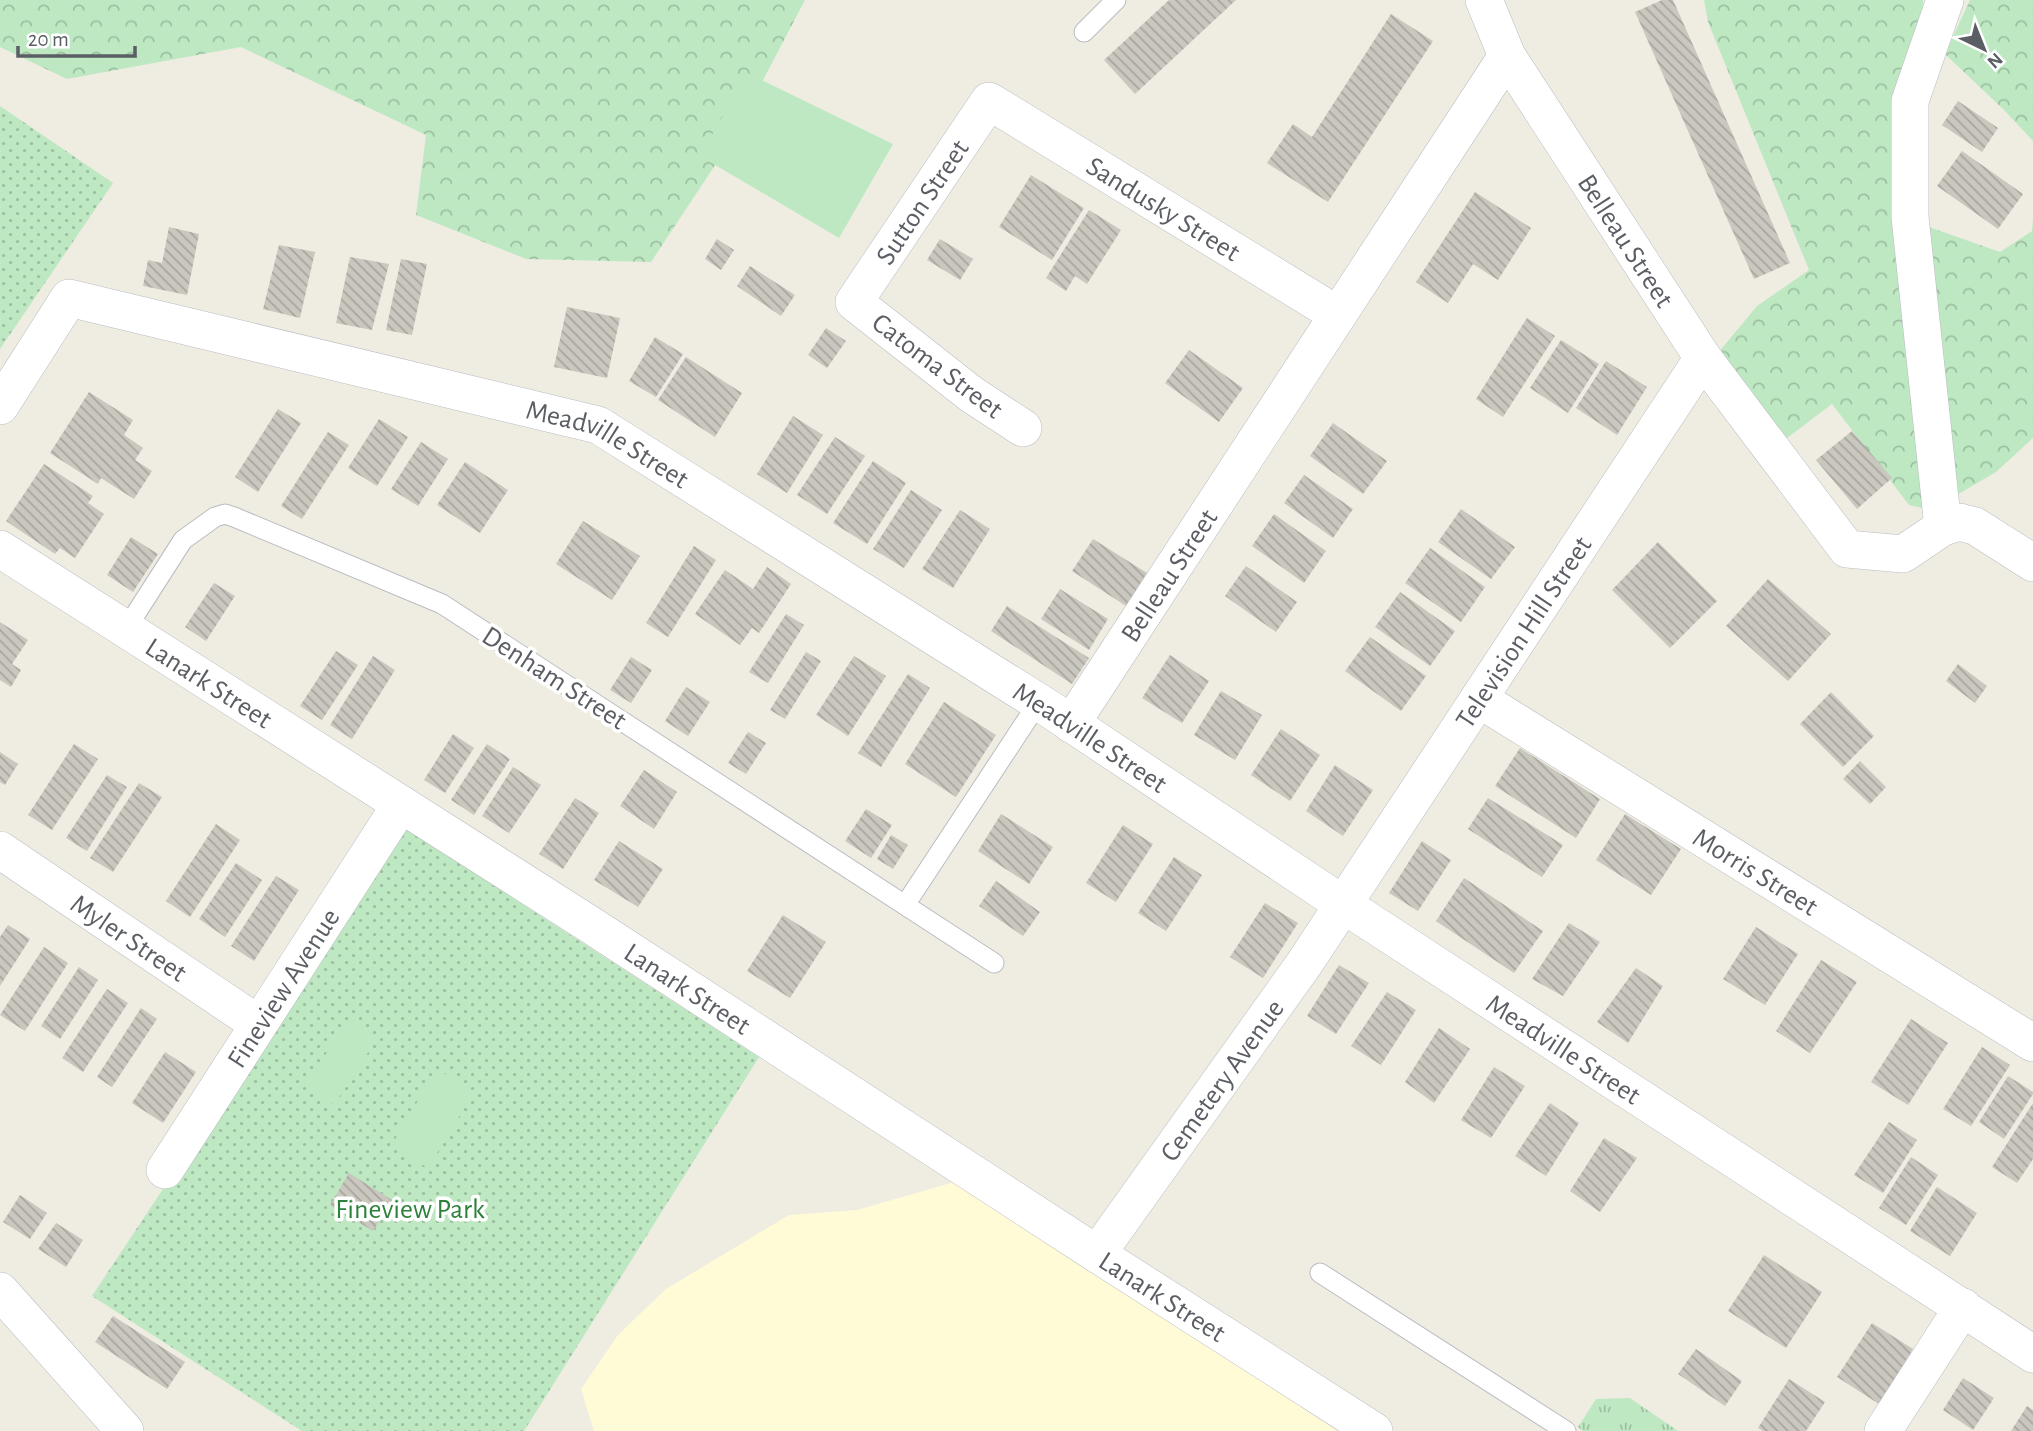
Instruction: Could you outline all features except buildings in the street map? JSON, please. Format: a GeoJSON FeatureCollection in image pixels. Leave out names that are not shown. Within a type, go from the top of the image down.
{"type":"FeatureCollection","features":[{"type":"Feature","properties":{"kind":"street"},"geometry":{"type":"LineString","coordinates":[[1484,0],[1507,56]]}},
{"type":"Feature","properties":{"kind":"street"},"geometry":{"type":"LineString","coordinates":[[1945,0],[1910,101],[1910,217],[1943,527],[1959,522],[1975,526],[2033,563]]}},
{"type":"Feature","properties":{"kind":"street","name":"Belleau Street"},"geometry":{"type":"LineString","coordinates":[[1071,724],[1507,56],[1703,358],[1847,548],[1903,554],[1943,527]]}},
{"type":"Feature","properties":{"kind":"street","name":"Sandusky Street"},"geometry":{"type":"LineString","coordinates":[[989,101],[1338,315]]}},
{"type":"Feature","properties":{"kind":"street","name":"Sutton Street"},"geometry":{"type":"LineString","coordinates":[[854,302],[989,101]]}},
{"type":"Feature","properties":{"kind":"street","name":"Meadville Street"},"geometry":{"type":"LineString","coordinates":[[0,405],[69,298],[598,425],[1071,724],[2033,1354]]}},
{"type":"Feature","properties":{"kind":"street","name":"Catoma Street"},"geometry":{"type":"LineString","coordinates":[[854,302],[971,394],[1023,428]]}},
{"type":"Feature","properties":{"kind":"street","name":"Television Hill Street"},"geometry":{"type":"LineString","coordinates":[[1344,905],[1703,358]]}},
{"type":"Feature","properties":{"kind":"street","name":"Lanark Street"},"geometry":{"type":"LineString","coordinates":[[0,548],[597,929],[1374,1431]]}},
{"type":"Feature","properties":{"kind":"street","name":"Morris Street"},"geometry":{"type":"LineString","coordinates":[[1479,699],[2033,1043]]}},
{"type":"Feature","properties":{"kind":"street","name":"Fineview Avenue"},"geometry":{"type":"LineString","coordinates":[[165,1170],[401,804]]}},
{"type":"Feature","properties":{"kind":"street","name":"Myler Street"},"geometry":{"type":"LineString","coordinates":[[0,850],[258,1024]]}},
{"type":"Feature","properties":{"kind":"street","name":"Cemetery Avenue"},"geometry":{"type":"LineString","coordinates":[[1097,1254],[1281,998],[1344,905]]}},
{"type":"Feature","properties":{"kind":"street"},"geometry":{"type":"LineString","coordinates":[[0,1291],[125,1431]]}},
{"type":"Feature","properties":{"kind":"street"},"geometry":{"type":"LineString","coordinates":[[1883,1431],[1963,1307]]}},
{"type":"Feature","properties":{"kind":"lane"},"geometry":{"type":"LineString","coordinates":[[1084,32],[1116,0]]}},
{"type":"Feature","properties":{"kind":"lane","name":"Denham Street"},"geometry":{"type":"LineString","coordinates":[[126,629],[183,540],[215,517],[225,514],[234,517],[442,604],[994,964]]}},
{"type":"Feature","properties":{"kind":"lane"},"geometry":{"type":"LineString","coordinates":[[905,905],[1038,703]]}},
{"type":"Feature","properties":{"kind":"lane"},"geometry":{"type":"LineString","coordinates":[[1320,1273],[1566,1431]]}},
{"type":"Feature","properties":{"kind":"shaded area"},"geometry":{"type":"Polygon","coordinates":[[[958,1181],[1337,1431],[594,1431],[581,1389],[618,1335],[666,1289],[789,1215],[857,1210],[958,1181]]]}},
{"type":"Feature","properties":{"kind":"green space"},"geometry":{"type":"Polygon","coordinates":[[[0,0],[805,0],[731,141],[651,262],[526,259],[416,215],[426,135],[241,47],[67,79],[0,47],[0,0]]]}},
{"type":"Feature","properties":{"kind":"green space"},"geometry":{"type":"Polygon","coordinates":[[[1704,0],[1923,0],[1920,102],[1929,227],[2000,252],[2032,231],[2033,219],[2033,438],[1996,472],[1931,510],[1909,505],[1832,404],[1787,438],[1718,353],[1757,306],[1809,270],[1708,22],[1704,0]]]}},
{"type":"Feature","properties":{"kind":"green space"},"geometry":{"type":"Polygon","coordinates":[[[1970,0],[2033,0],[2033,141],[1945,54],[1970,0]]]}},
{"type":"Feature","properties":{"kind":"green space"},"geometry":{"type":"Polygon","coordinates":[[[747,73],[893,144],[839,238],[700,156],[747,73]]]}},
{"type":"Feature","properties":{"kind":"green space"},"geometry":{"type":"Polygon","coordinates":[[[0,106],[113,183],[0,349],[0,106]]]}},
{"type":"Feature","properties":{"kind":"green space","name":"Fineview Park"},"geometry":{"type":"Polygon","coordinates":[[[403,827],[759,1057],[524,1431],[302,1431],[92,1296],[403,827]]]}},
{"type":"Feature","properties":{"kind":"green space"},"geometry":{"type":"Polygon","coordinates":[[[348,1020],[377,1039],[334,1105],[305,1086],[348,1020]]]}},
{"type":"Feature","properties":{"kind":"green space"},"geometry":{"type":"Polygon","coordinates":[[[437,1069],[474,1092],[428,1168],[391,1146],[437,1069]]]}},
{"type":"Feature","properties":{"kind":"green space"},"geometry":{"type":"Polygon","coordinates":[[[1630,1398],[1678,1431],[1583,1431],[1578,1427],[1596,1399],[1630,1398]]]}}]}
